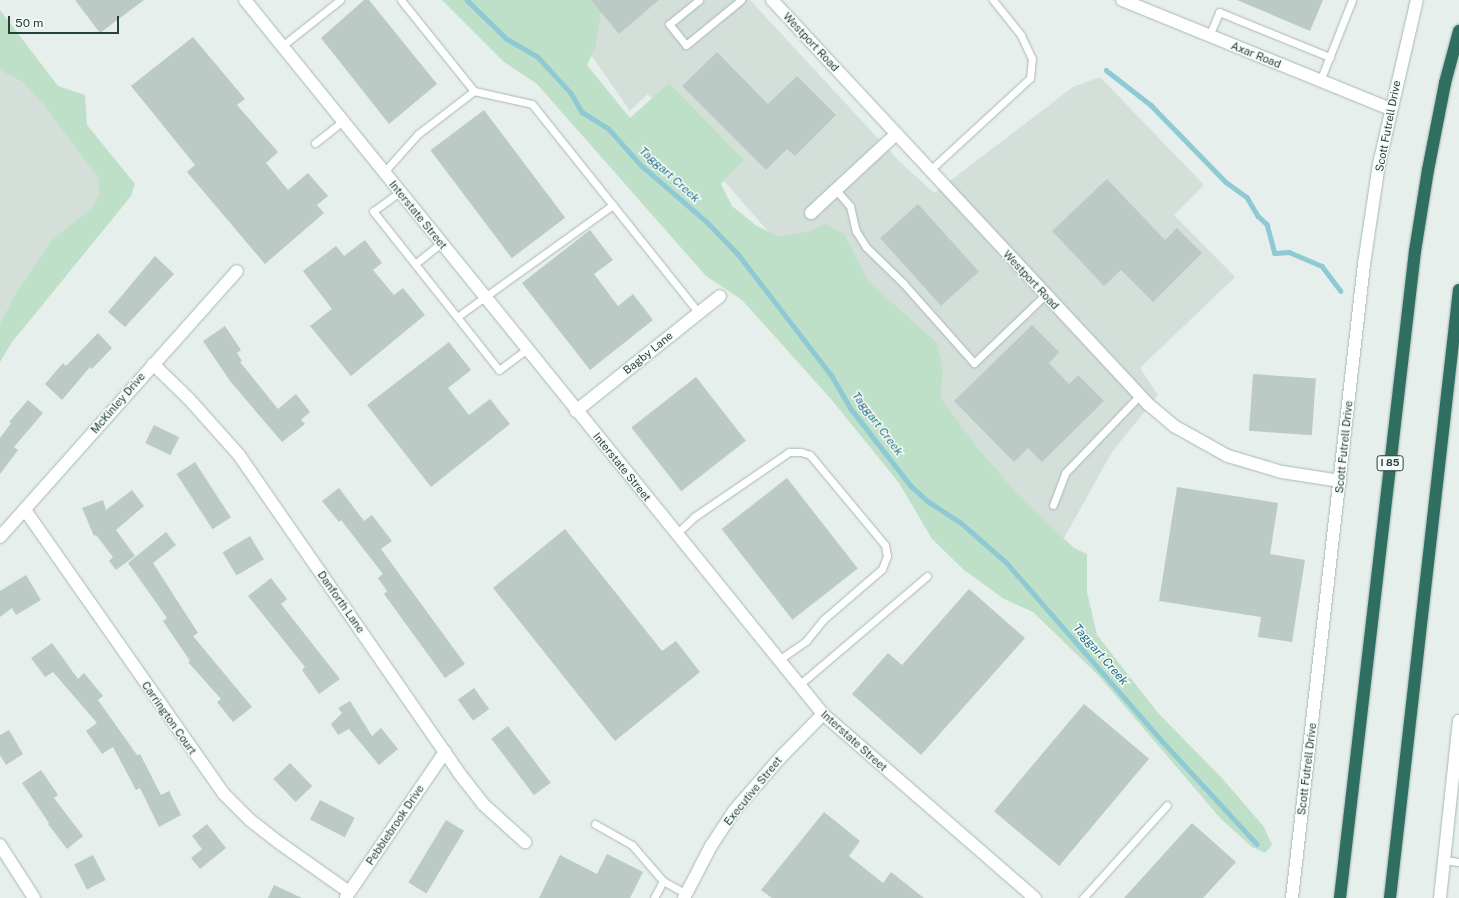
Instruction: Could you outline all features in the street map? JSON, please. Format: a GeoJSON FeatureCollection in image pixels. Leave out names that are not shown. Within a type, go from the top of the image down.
{"type":"FeatureCollection","features":[{"type":"Feature","properties":{"kind":"highway","name":"I 85"},"geometry":{"type":"LineString","coordinates":[[1340,898],[1415,252],[1432,148],[1459,31]]}},
{"type":"Feature","properties":{"kind":"highway"},"geometry":{"type":"LineString","coordinates":[[1390,898],[1459,290]]}},
{"type":"Feature","properties":{"kind":"street","name":"Interstate Street"},"geometry":{"type":"LineString","coordinates":[[245,0],[401,191],[576,411],[822,714],[1035,898]]}},
{"type":"Feature","properties":{"kind":"street","name":"Westport Road"},"geometry":{"type":"LineString","coordinates":[[772,0],[1045,295],[1140,395],[1174,426],[1228,456],[1282,472],[1340,481]]}},
{"type":"Feature","properties":{"kind":"street","name":"Axar Road"},"geometry":{"type":"LineString","coordinates":[[1122,0],[1391,109]]}},
{"type":"Feature","properties":{"kind":"street","name":"Scott Futrell Drive"},"geometry":{"type":"LineString","coordinates":[[1292,898],[1364,264],[1391,109],[1417,0]]}},
{"type":"Feature","properties":{"kind":"street"},"geometry":{"type":"LineString","coordinates":[[811,213],[896,134]]}},
{"type":"Feature","properties":{"kind":"street","name":"McKinley Drive"},"geometry":{"type":"LineString","coordinates":[[0,537],[237,271]]}},
{"type":"Feature","properties":{"kind":"street","name":"Bagby Lane"},"geometry":{"type":"LineString","coordinates":[[576,411],[720,296]]}},
{"type":"Feature","properties":{"kind":"street","name":"Danforth Lane"},"geometry":{"type":"LineString","coordinates":[[153,364],[189,399],[239,455],[445,752],[483,804],[525,842]]}},
{"type":"Feature","properties":{"kind":"street","name":"Carrington Court"},"geometry":{"type":"LineString","coordinates":[[25,510],[223,793],[250,820],[347,895]]}},
{"type":"Feature","properties":{"kind":"street","name":"Executive Street"},"geometry":{"type":"LineString","coordinates":[[685,896],[711,846],[734,811],[774,764],[822,714]]}},
{"type":"Feature","properties":{"kind":"street"},"geometry":{"type":"LineString","coordinates":[[1440,898],[1459,720]]}},
{"type":"Feature","properties":{"kind":"street","name":"Pebblebrook Drive"},"geometry":{"type":"LineString","coordinates":[[347,895],[445,752]]}},
{"type":"Feature","properties":{"kind":"street"},"geometry":{"type":"LineString","coordinates":[[0,845],[34,898]]}},
{"type":"Feature","properties":{"kind":"lane"},"geometry":{"type":"LineString","coordinates":[[282,46],[340,0]]}},
{"type":"Feature","properties":{"kind":"lane"},"geometry":{"type":"LineString","coordinates":[[401,0],[474,91],[532,104],[699,312]]}},
{"type":"Feature","properties":{"kind":"lane"},"geometry":{"type":"LineString","coordinates":[[699,0],[669,24],[686,45],[741,0]]}},
{"type":"Feature","properties":{"kind":"lane"},"geometry":{"type":"LineString","coordinates":[[929,171],[1030,78],[1032,58],[1021,35],[993,0]]}},
{"type":"Feature","properties":{"kind":"lane"},"geometry":{"type":"LineString","coordinates":[[1320,81],[1352,0]]}},
{"type":"Feature","properties":{"kind":"lane"},"geometry":{"type":"LineString","coordinates":[[1208,36],[1219,12],[1330,57]]}},
{"type":"Feature","properties":{"kind":"lane"},"geometry":{"type":"LineString","coordinates":[[384,172],[418,134],[474,91]]}},
{"type":"Feature","properties":{"kind":"lane"},"geometry":{"type":"LineString","coordinates":[[315,143],[343,121]]}},
{"type":"Feature","properties":{"kind":"lane"},"geometry":{"type":"LineString","coordinates":[[836,190],[850,206],[856,231],[866,247],[903,283],[974,363],[1045,295]]}},
{"type":"Feature","properties":{"kind":"lane"},"geometry":{"type":"LineString","coordinates":[[401,191],[373,212],[500,370],[527,349]]}},
{"type":"Feature","properties":{"kind":"lane"},"geometry":{"type":"LineString","coordinates":[[457,317],[484,296],[613,205]]}},
{"type":"Feature","properties":{"kind":"lane"},"geometry":{"type":"LineString","coordinates":[[415,264],[441,243]]}},
{"type":"Feature","properties":{"kind":"lane"},"geometry":{"type":"LineString","coordinates":[[1053,505],[1065,473],[1140,395]]}},
{"type":"Feature","properties":{"kind":"lane"},"geometry":{"type":"LineString","coordinates":[[676,534],[694,517],[789,452],[801,452],[810,455],[885,545],[887,556],[882,569],[823,620],[806,641],[779,660]]}},
{"type":"Feature","properties":{"kind":"lane"},"geometry":{"type":"LineString","coordinates":[[799,685],[928,576]]}},
{"type":"Feature","properties":{"kind":"lane"},"geometry":{"type":"LineString","coordinates":[[1083,898],[1167,805]]}},
{"type":"Feature","properties":{"kind":"lane"},"geometry":{"type":"LineString","coordinates":[[595,824],[632,845],[662,881],[685,896]]}},
{"type":"Feature","properties":{"kind":"lane"},"geometry":{"type":"LineString","coordinates":[[1444,860],[1459,862]]}},
{"type":"Feature","properties":{"kind":"lane"},"geometry":{"type":"LineString","coordinates":[[654,898],[662,881]]}},
{"type":"Feature","properties":{"kind":"shaded area"},"geometry":{"type":"Polygon","coordinates":[[[553,0],[750,0],[899,161],[934,193],[1073,87],[1100,77],[1204,185],[1174,215],[1235,277],[1140,368],[1158,395],[1112,452],[1058,549],[793,260],[648,94],[630,111],[553,0]]]}},
{"type":"Feature","properties":{"kind":"shaded area"},"geometry":{"type":"Polygon","coordinates":[[[0,19],[126,202],[0,357],[0,19]]]}},
{"type":"Feature","properties":{"kind":"green space"},"geometry":{"type":"Polygon","coordinates":[[[442,0],[591,0],[601,12],[596,46],[587,65],[630,118],[669,83],[744,160],[721,184],[732,206],[757,226],[780,237],[809,231],[826,224],[844,234],[868,281],[937,343],[943,367],[940,397],[976,446],[1020,497],[1074,548],[1087,554],[1087,592],[1097,635],[1158,713],[1221,777],[1264,827],[1272,845],[1265,853],[1252,847],[1221,819],[1098,675],[1033,612],[1004,599],[964,570],[932,539],[899,483],[831,399],[742,300],[706,276],[537,84],[504,62],[442,0]]]}},
{"type":"Feature","properties":{"kind":"green space"},"geometry":{"type":"Polygon","coordinates":[[[0,10],[58,86],[85,95],[87,125],[135,184],[131,196],[12,342],[0,362],[0,324],[16,293],[52,240],[92,208],[99,195],[98,178],[43,104],[23,82],[0,70],[0,10]]]}},
{"type":"Feature","properties":{"kind":"building"},"geometry":{"type":"Polygon","coordinates":[[[75,0],[144,0],[100,33],[75,0]]]}},
{"type":"Feature","properties":{"kind":"building"},"geometry":{"type":"Polygon","coordinates":[[[364,0],[369,0],[437,84],[389,124],[321,38],[364,0]]]}},
{"type":"Feature","properties":{"kind":"building"},"geometry":{"type":"Polygon","coordinates":[[[591,0],[659,0],[619,34],[591,0]]]}},
{"type":"Feature","properties":{"kind":"building"},"geometry":{"type":"Polygon","coordinates":[[[1237,0],[1323,0],[1310,31],[1237,0]]]}},
{"type":"Feature","properties":{"kind":"building"},"geometry":{"type":"Polygon","coordinates":[[[193,37],[245,99],[237,105],[278,152],[266,163],[288,190],[308,173],[328,196],[317,205],[324,213],[265,264],[187,172],[195,165],[131,86],[193,37]]]}},
{"type":"Feature","properties":{"kind":"building"},"geometry":{"type":"Polygon","coordinates":[[[717,52],[768,104],[797,76],[836,115],[795,156],[787,149],[766,170],[682,86],[717,52]]]}},
{"type":"Feature","properties":{"kind":"building"},"geometry":{"type":"Polygon","coordinates":[[[484,110],[565,218],[512,258],[430,150],[484,110]]]}},
{"type":"Feature","properties":{"kind":"building"},"geometry":{"type":"Polygon","coordinates":[[[1107,179],[1165,240],[1177,228],[1202,253],[1153,302],[1121,270],[1104,286],[1052,231],[1107,179]]]}},
{"type":"Feature","properties":{"kind":"building"},"geometry":{"type":"Polygon","coordinates":[[[918,204],[979,272],[941,306],[880,238],[918,204]]]}},
{"type":"Feature","properties":{"kind":"building"},"geometry":{"type":"Polygon","coordinates":[[[590,230],[613,260],[594,274],[618,306],[633,294],[653,320],[590,370],[522,283],[590,230]]]}},
{"type":"Feature","properties":{"kind":"building"},"geometry":{"type":"Polygon","coordinates":[[[365,240],[382,263],[373,270],[394,295],[403,288],[425,315],[351,376],[310,326],[332,309],[303,271],[336,246],[344,256],[365,240]]]}},
{"type":"Feature","properties":{"kind":"building"},"geometry":{"type":"Polygon","coordinates":[[[155,256],[174,274],[125,327],[108,312],[155,256]]]}},
{"type":"Feature","properties":{"kind":"building"},"geometry":{"type":"Polygon","coordinates":[[[1032,325],[1059,352],[1049,363],[1069,384],[1078,375],[1104,401],[1042,462],[1028,448],[1014,462],[954,401],[1032,325]]]}},
{"type":"Feature","properties":{"kind":"building"},"geometry":{"type":"Polygon","coordinates":[[[225,326],[241,350],[237,353],[242,361],[240,362],[278,409],[296,394],[310,412],[301,420],[305,424],[282,442],[230,381],[203,341],[225,326]]]}},
{"type":"Feature","properties":{"kind":"building"},"geometry":{"type":"Polygon","coordinates":[[[98,333],[112,348],[92,369],[90,367],[62,400],[45,384],[63,363],[66,366],[98,333]]]}},
{"type":"Feature","properties":{"kind":"building"},"geometry":{"type":"Polygon","coordinates":[[[449,342],[471,370],[448,388],[469,415],[490,399],[510,424],[431,487],[367,405],[449,342]]]}},
{"type":"Feature","properties":{"kind":"building"},"geometry":{"type":"Polygon","coordinates":[[[1253,374],[1316,378],[1312,435],[1249,431],[1253,374]]]}},
{"type":"Feature","properties":{"kind":"building"},"geometry":{"type":"Polygon","coordinates":[[[696,377],[746,441],[681,491],[631,427],[696,377]]]}},
{"type":"Feature","properties":{"kind":"building"},"geometry":{"type":"Polygon","coordinates":[[[28,400],[43,413],[14,447],[18,450],[0,474],[0,438],[11,423],[9,422],[28,400]]]}},
{"type":"Feature","properties":{"kind":"building"},"geometry":{"type":"Polygon","coordinates":[[[154,425],[179,437],[170,455],[145,443],[154,425]]]}},
{"type":"Feature","properties":{"kind":"building"},"geometry":{"type":"Polygon","coordinates":[[[195,462],[231,517],[212,529],[177,474],[195,462]]]}},
{"type":"Feature","properties":{"kind":"building"},"geometry":{"type":"Polygon","coordinates":[[[787,478],[858,569],[792,620],[722,529],[787,478]]]}},
{"type":"Feature","properties":{"kind":"building"},"geometry":{"type":"Polygon","coordinates":[[[1177,487],[1278,503],[1270,554],[1305,560],[1292,642],[1258,637],[1261,617],[1159,601],[1177,487]]]}},
{"type":"Feature","properties":{"kind":"building"},"geometry":{"type":"Polygon","coordinates":[[[339,488],[364,521],[372,515],[392,541],[381,549],[465,664],[445,678],[384,594],[387,591],[378,578],[383,574],[341,520],[339,522],[322,501],[339,488]]]}},
{"type":"Feature","properties":{"kind":"building"},"geometry":{"type":"Polygon","coordinates":[[[132,490],[144,506],[116,530],[135,556],[116,570],[109,561],[113,557],[96,535],[94,536],[82,508],[103,500],[106,510],[132,490]]]}},
{"type":"Feature","properties":{"kind":"building"},"geometry":{"type":"Polygon","coordinates":[[[565,529],[662,651],[676,641],[700,672],[615,741],[493,588],[565,529]]]}},
{"type":"Feature","properties":{"kind":"building"},"geometry":{"type":"Polygon","coordinates":[[[166,532],[176,545],[153,563],[198,633],[193,636],[252,707],[233,722],[217,702],[221,699],[188,662],[190,661],[163,621],[167,618],[128,563],[166,532]]]}},
{"type":"Feature","properties":{"kind":"building"},"geometry":{"type":"Polygon","coordinates":[[[250,536],[264,559],[236,576],[223,552],[250,536]]]}},
{"type":"Feature","properties":{"kind":"building"},"geometry":{"type":"Polygon","coordinates":[[[26,575],[41,600],[16,615],[12,608],[0,617],[0,591],[26,575]]]}},
{"type":"Feature","properties":{"kind":"building"},"geometry":{"type":"Polygon","coordinates":[[[271,578],[287,599],[281,604],[340,679],[319,694],[302,670],[305,667],[248,596],[271,578]]]}},
{"type":"Feature","properties":{"kind":"building"},"geometry":{"type":"Polygon","coordinates":[[[969,589],[1025,638],[921,755],[852,694],[888,653],[902,665],[969,589]]]}},
{"type":"Feature","properties":{"kind":"building"},"geometry":{"type":"Polygon","coordinates":[[[52,643],[78,679],[84,673],[103,696],[98,700],[137,755],[140,754],[161,795],[169,791],[181,815],[159,827],[140,788],[136,790],[113,747],[102,754],[86,731],[97,723],[53,672],[45,677],[31,658],[52,643]]]}},
{"type":"Feature","properties":{"kind":"building"},"geometry":{"type":"Polygon","coordinates":[[[474,688],[489,709],[473,721],[458,700],[474,688]]]}},
{"type":"Feature","properties":{"kind":"building"},"geometry":{"type":"Polygon","coordinates":[[[350,701],[372,736],[381,728],[398,749],[379,765],[349,729],[338,735],[331,724],[342,713],[338,708],[350,701]]]}},
{"type":"Feature","properties":{"kind":"building"},"geometry":{"type":"Polygon","coordinates":[[[1084,704],[1149,759],[1059,866],[994,811],[1084,704]]]}},
{"type":"Feature","properties":{"kind":"building"},"geometry":{"type":"Polygon","coordinates":[[[508,726],[551,783],[534,795],[491,739],[508,726]]]}},
{"type":"Feature","properties":{"kind":"building"},"geometry":{"type":"Polygon","coordinates":[[[9,730],[23,754],[6,765],[0,755],[0,735],[9,730]]]}},
{"type":"Feature","properties":{"kind":"building"},"geometry":{"type":"Polygon","coordinates":[[[290,763],[312,786],[296,802],[273,779],[290,763]]]}},
{"type":"Feature","properties":{"kind":"building"},"geometry":{"type":"Polygon","coordinates":[[[41,770],[58,795],[54,798],[83,836],[67,849],[48,824],[49,823],[22,783],[41,770]]]}},
{"type":"Feature","properties":{"kind":"building"},"geometry":{"type":"Polygon","coordinates":[[[320,800],[355,818],[345,837],[310,820],[320,800]]]}},
{"type":"Feature","properties":{"kind":"building"},"geometry":{"type":"Polygon","coordinates":[[[824,812],[860,841],[849,856],[883,883],[891,872],[924,898],[772,898],[761,890],[824,812]]]}},
{"type":"Feature","properties":{"kind":"building"},"geometry":{"type":"Polygon","coordinates":[[[446,820],[464,831],[426,893],[408,883],[446,820]]]}},
{"type":"Feature","properties":{"kind":"building"},"geometry":{"type":"Polygon","coordinates":[[[1192,823],[1236,862],[1203,898],[1124,898],[1192,823]]]}},
{"type":"Feature","properties":{"kind":"building"},"geometry":{"type":"Polygon","coordinates":[[[207,824],[226,848],[200,869],[191,858],[202,849],[192,836],[207,824]]]}},
{"type":"Feature","properties":{"kind":"building"},"geometry":{"type":"Polygon","coordinates":[[[607,854],[643,872],[630,898],[539,898],[560,855],[597,874],[607,854]]]}},
{"type":"Feature","properties":{"kind":"building"},"geometry":{"type":"Polygon","coordinates":[[[93,855],[106,880],[87,889],[74,865],[93,855]]]}},
{"type":"Feature","properties":{"kind":"building"},"geometry":{"type":"Polygon","coordinates":[[[274,885],[302,898],[268,898],[274,885]]]}},
{"type":"Feature","properties":{"kind":"waterway","name":"Taggart Creek"},"geometry":{"type":"LineString","coordinates":[[467,0],[507,39],[537,56],[571,93],[582,112],[608,128],[641,165],[707,222],[738,254],[832,376],[852,410],[911,486],[929,502],[960,522],[1006,562],[1164,743],[1257,844]]}},
{"type":"Feature","properties":{"kind":"waterway"},"geometry":{"type":"LineString","coordinates":[[1106,70],[1151,105],[1226,182],[1247,197],[1258,216],[1267,224],[1275,253],[1289,252],[1322,266],[1341,291]]}}]}
